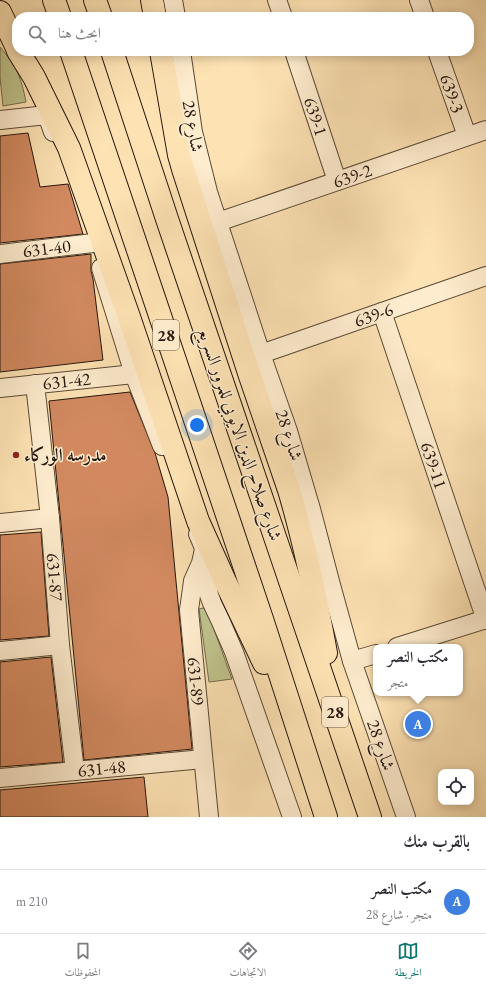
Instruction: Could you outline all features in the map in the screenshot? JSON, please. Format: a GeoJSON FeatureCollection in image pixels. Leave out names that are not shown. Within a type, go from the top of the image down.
{"type":"FeatureCollection","features":[{"type":"Feature","properties":{"kind":"highway"},"geometry":{"type":"LineString","coordinates":[[54,0],[58,12]]}},
{"type":"Feature","properties":{"kind":"highway"},"geometry":{"type":"LineString","coordinates":[[95,0],[99,12]]}},
{"type":"Feature","properties":{"kind":"highway"},"geometry":{"type":"LineString","coordinates":[[152,0],[154,12]]}},
{"type":"Feature","properties":{"kind":"highway"},"geometry":{"type":"LineString","coordinates":[[0,12],[12,38]]}},
{"type":"Feature","properties":{"kind":"highway"},"geometry":{"type":"LineString","coordinates":[[0,24],[4,27],[12,41]]}},
{"type":"Feature","properties":{"kind":"highway"},"geometry":{"type":"LineString","coordinates":[[21,56],[34,77],[69,148],[128,314],[198,521],[299,736]]}},
{"type":"Feature","properties":{"kind":"highway","name":"28"},"geometry":{"type":"LineString","coordinates":[[73,56],[262,619],[326,817]]}},
{"type":"Feature","properties":{"kind":"highway","name":"شارع صلاح الدين الايوبي للمرور السريع"},"geometry":{"type":"LineString","coordinates":[[114,56],[172,234],[370,817]]}},
{"type":"Feature","properties":{"kind":"highway"},"geometry":{"type":"LineString","coordinates":[[162,56],[183,169],[300,526],[316,600],[339,723]]}},
{"type":"Feature","properties":{"kind":"street"},"geometry":{"type":"LineString","coordinates":[[173,0],[175,12]]}},
{"type":"Feature","properties":{"kind":"street"},"geometry":{"type":"LineString","coordinates":[[277,0],[281,12]]}},
{"type":"Feature","properties":{"kind":"street"},"geometry":{"type":"LineString","coordinates":[[419,0],[423,12]]}},
{"type":"Feature","properties":{"kind":"street","name":"شارع 28"},"geometry":{"type":"LineString","coordinates":[[182,56],[193,132],[200,162],[218,222],[300,470],[352,661],[406,817]]}},
{"type":"Feature","properties":{"kind":"street","name":"639-1"},"geometry":{"type":"LineString","coordinates":[[296,56],[337,181]]}},
{"type":"Feature","properties":{"kind":"street","name":"639-3"},"geometry":{"type":"LineString","coordinates":[[439,56],[467,136]]}},
{"type":"Feature","properties":{"kind":"street"},"geometry":{"type":"LineString","coordinates":[[0,120],[47,115],[93,243],[134,374],[204,548]]}},
{"type":"Feature","properties":{"kind":"street","name":"639-2"},"geometry":{"type":"LineString","coordinates":[[218,222],[486,130]]}},
{"type":"Feature","properties":{"kind":"street","name":"631-40"},"geometry":{"type":"LineString","coordinates":[[0,254],[93,243]]}},
{"type":"Feature","properties":{"kind":"street","name":"639-6"},"geometry":{"type":"LineString","coordinates":[[261,354],[486,276]]}},
{"type":"Feature","properties":{"kind":"street","name":"639-11"},"geometry":{"type":"LineString","coordinates":[[382,312],[486,619]]}},
{"type":"Feature","properties":{"kind":"street","name":"631-42"},"geometry":{"type":"LineString","coordinates":[[0,388],[134,374]]}},
{"type":"Feature","properties":{"kind":"street","name":"631-87"},"geometry":{"type":"LineString","coordinates":[[35,384],[50,518],[60,645],[75,771]]}},
{"type":"Feature","properties":{"kind":"street"},"geometry":{"type":"LineString","coordinates":[[0,524],[50,518]]}},
{"type":"Feature","properties":{"kind":"street"},"geometry":{"type":"LineString","coordinates":[[198,521],[204,548],[209,595],[234,652],[292,817]]}},
{"type":"Feature","properties":{"kind":"street","name":"631-89"},"geometry":{"type":"LineString","coordinates":[[204,548],[201,563],[195,573],[189,610],[209,817]]}},
{"type":"Feature","properties":{"kind":"street"},"geometry":{"type":"LineString","coordinates":[[407,644],[486,619]]}},
{"type":"Feature","properties":{"kind":"street"},"geometry":{"type":"LineString","coordinates":[[0,651],[60,645]]}},
{"type":"Feature","properties":{"kind":"street"},"geometry":{"type":"LineString","coordinates":[[352,661],[373,655]]}},
{"type":"Feature","properties":{"kind":"street","name":"631-48"},"geometry":{"type":"LineString","coordinates":[[0,778],[203,759]]}},
{"type":"Feature","properties":{"kind":"green space"},"geometry":{"type":"Polygon","coordinates":[[[0,47],[18,73],[26,102],[3,106],[0,77],[0,47]]]}},
{"type":"Feature","properties":{"kind":"green space"},"geometry":{"type":"Polygon","coordinates":[[[203,608],[207,610],[232,679],[209,682],[199,609],[203,608]]]}},
{"type":"Feature","properties":{"kind":"building"},"geometry":{"type":"Polygon","coordinates":[[[28,133],[40,187],[68,184],[83,234],[0,243],[0,136],[28,133]]]}},
{"type":"Feature","properties":{"kind":"building"},"geometry":{"type":"Polygon","coordinates":[[[91,254],[91,271],[103,360],[0,372],[0,264],[91,254]]]}},
{"type":"Feature","properties":{"kind":"building"},"geometry":{"type":"Polygon","coordinates":[[[130,392],[155,453],[168,497],[192,749],[84,760],[49,401],[130,392]]]}},
{"type":"Feature","properties":{"kind":"building"},"geometry":{"type":"Polygon","coordinates":[[[41,532],[49,636],[0,640],[0,535],[41,532]]]}},
{"type":"Feature","properties":{"kind":"building"},"geometry":{"type":"Polygon","coordinates":[[[51,657],[63,762],[0,767],[0,662],[51,657]]]}},
{"type":"Feature","properties":{"kind":"building"},"geometry":{"type":"Polygon","coordinates":[[[144,777],[148,817],[0,817],[0,790],[144,777]]]}},
{"type":"Feature","properties":{"kind":"place","name":"مدرسه الوركاء"},"geometry":{"type":"Point","coordinates":[16,455]}},
{"type":"Feature","properties":{"kind":"place","name":"مكتب النصر"},"geometry":{"type":"Point","coordinates":[418,724]}}]}
